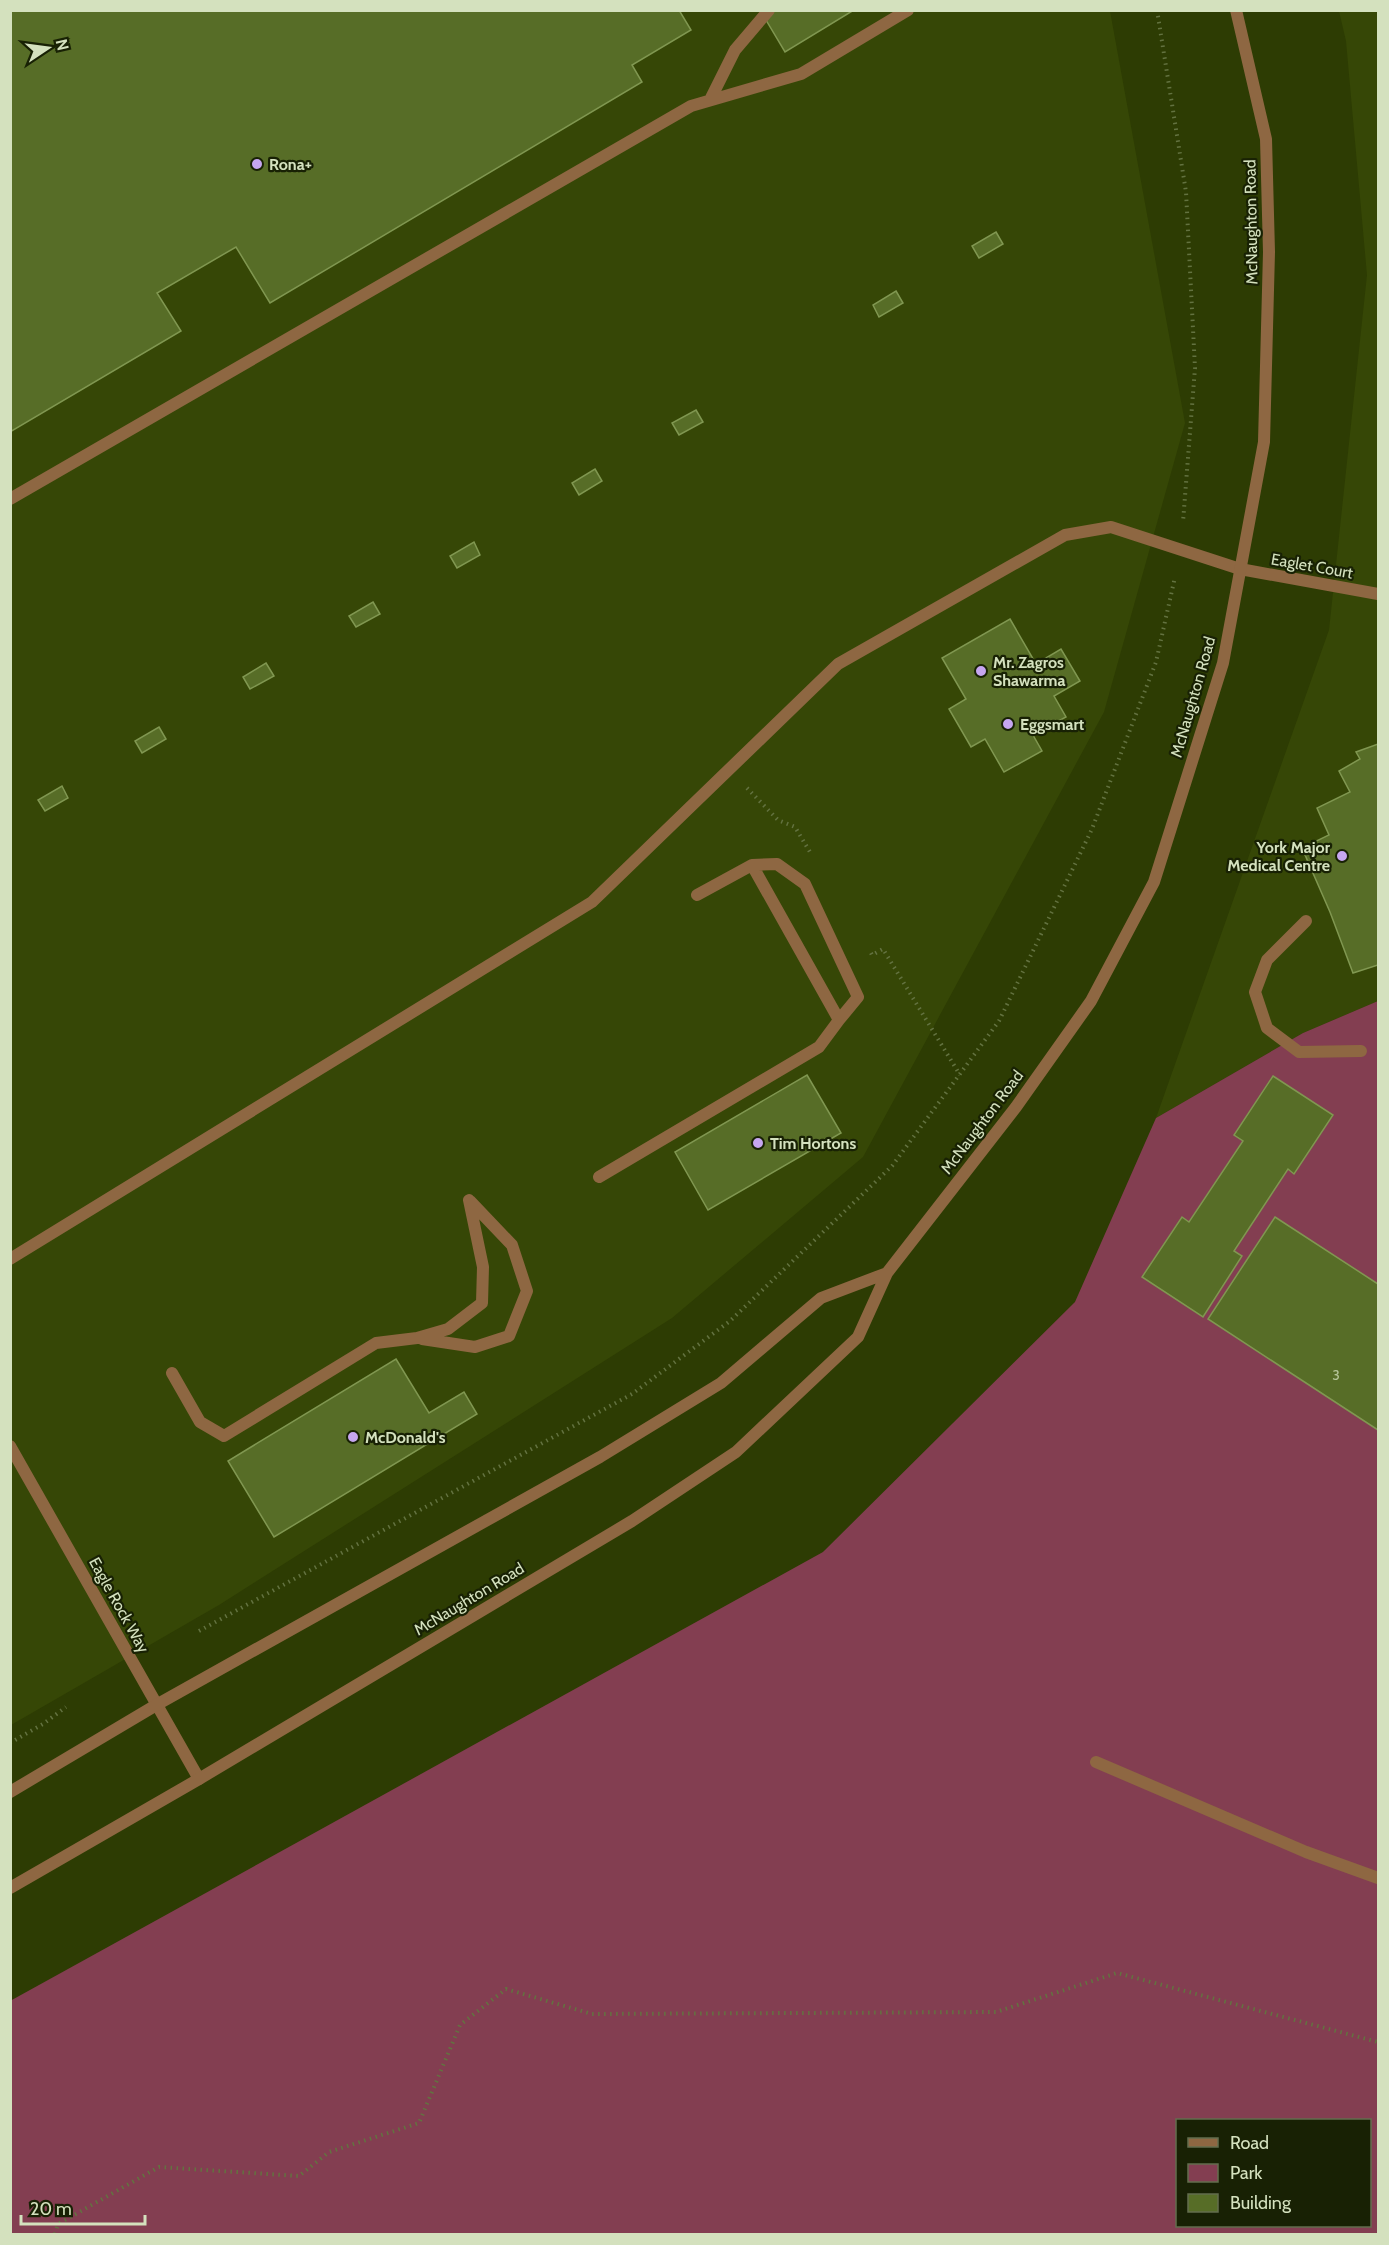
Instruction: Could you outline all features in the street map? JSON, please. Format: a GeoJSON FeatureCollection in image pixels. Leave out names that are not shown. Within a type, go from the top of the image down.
{"type":"FeatureCollection","features":[{"type":"Feature","properties":{"kind":"street"},"geometry":{"type":"LineString","coordinates":[[710,100],[735,50],[768,10]]}},
{"type":"Feature","properties":{"kind":"street"},"geometry":{"type":"LineString","coordinates":[[10,499],[691,106],[801,74],[908,10]]}},
{"type":"Feature","properties":{"kind":"street","name":"McNaughton Road"},"geometry":{"type":"LineString","coordinates":[[10,1888],[199,1779],[632,1521],[736,1452],[858,1337],[887,1273],[1016,1107],[1091,1001],[1154,882],[1223,663],[1264,442],[1269,252],[1266,139],[1236,10]]}},
{"type":"Feature","properties":{"kind":"street","name":"Eaglet Court"},"geometry":{"type":"LineString","coordinates":[[10,1259],[592,902],[838,664],[1065,535],[1111,527],[1240,569],[1378,594]]}},
{"type":"Feature","properties":{"kind":"street"},"geometry":{"type":"LineString","coordinates":[[599,1177],[819,1047],[858,997],[805,884],[777,864],[752,865],[697,895]]}},
{"type":"Feature","properties":{"kind":"street"},"geometry":{"type":"LineString","coordinates":[[752,865],[839,1020]]}},
{"type":"Feature","properties":{"kind":"street"},"geometry":{"type":"LineString","coordinates":[[1306,921],[1267,960],[1254,992],[1267,1028],[1299,1052],[1362,1051]]}},
{"type":"Feature","properties":{"kind":"street"},"geometry":{"type":"LineString","coordinates":[[172,1373],[200,1422],[224,1436],[376,1343],[417,1338],[448,1329],[482,1303],[483,1267],[469,1200],[512,1245],[527,1291],[509,1336],[475,1347],[417,1338]]}},
{"type":"Feature","properties":{"kind":"street"},"geometry":{"type":"LineString","coordinates":[[10,1792],[158,1704],[600,1457],[721,1383],[821,1299],[887,1273]]}},
{"type":"Feature","properties":{"kind":"street","name":"Eagle Rock Way"},"geometry":{"type":"LineString","coordinates":[[10,1446],[199,1779]]}},
{"type":"Feature","properties":{"kind":"street"},"geometry":{"type":"LineString","coordinates":[[1096,1762],[1306,1852],[1378,1878]]}},
{"type":"Feature","properties":{"kind":"path"},"geometry":{"type":"LineString","coordinates":[[199,1631],[632,1394],[730,1321],[892,1166],[999,1021],[1092,829],[1156,662],[1181,550],[1195,368],[1186,192],[1157,10]]}},
{"type":"Feature","properties":{"kind":"path"},"geometry":{"type":"LineString","coordinates":[[10,1743],[44,1724],[66,1707]]}},
{"type":"Feature","properties":{"kind":"path"},"geometry":{"type":"LineString","coordinates":[[55,2235],[58,2224],[159,2167],[299,2176],[330,2152],[419,2123],[460,2025],[506,1989],[592,2014],[996,2012],[1117,1973],[1378,2042]]}},
{"type":"Feature","properties":{"kind":"shaded area"},"geometry":{"type":"Polygon","coordinates":[[[11,11],[1110,11],[1185,423],[1104,712],[863,1157],[672,1318],[219,1605],[11,1725],[11,11]]]}},
{"type":"Feature","properties":{"kind":"shaded area"},"geometry":{"type":"Polygon","coordinates":[[[1339,11],[1378,11],[1378,1001],[1303,1033],[1156,1118],[1329,630],[1367,275],[1346,41],[1339,11]]]}},
{"type":"Feature","properties":{"kind":"green space"},"geometry":{"type":"Polygon","coordinates":[[[1378,1001],[1378,2234],[11,2234],[10,2001],[823,1552],[1075,1302],[1156,1118],[1303,1033],[1378,1001]]]}},
{"type":"Feature","properties":{"kind":"building","name":"Rona+"},"geometry":{"type":"Polygon","coordinates":[[[10,10],[679,10],[691,30],[632,65],[642,82],[270,303],[236,247],[157,293],[181,331],[10,432],[10,10]]]}},
{"type":"Feature","properties":{"kind":"building"},"geometry":{"type":"Polygon","coordinates":[[[760,10],[854,10],[785,52],[760,10]]]}},
{"type":"Feature","properties":{"kind":"building"},"geometry":{"type":"Polygon","coordinates":[[[996,232],[1003,244],[979,258],[972,246],[996,232]]]}},
{"type":"Feature","properties":{"kind":"building"},"geometry":{"type":"Polygon","coordinates":[[[896,291],[903,303],[879,317],[873,305],[896,291]]]}},
{"type":"Feature","properties":{"kind":"building"},"geometry":{"type":"Polygon","coordinates":[[[696,410],[703,422],[679,435],[672,423],[696,410]]]}},
{"type":"Feature","properties":{"kind":"building"},"geometry":{"type":"Polygon","coordinates":[[[595,469],[602,481],[579,495],[572,483],[595,469]]]}},
{"type":"Feature","properties":{"kind":"building"},"geometry":{"type":"Polygon","coordinates":[[[474,542],[480,555],[457,568],[450,556],[474,542]]]}},
{"type":"Feature","properties":{"kind":"building"},"geometry":{"type":"Polygon","coordinates":[[[373,602],[380,614],[356,627],[349,616],[373,602]]]}},
{"type":"Feature","properties":{"kind":"building"},"geometry":{"type":"Polygon","coordinates":[[[1010,619],[1036,664],[1061,649],[1080,681],[1054,696],[1066,717],[1033,735],[1042,751],[1004,772],[985,739],[971,747],[949,709],[966,699],[942,658],[1010,619]]]}},
{"type":"Feature","properties":{"kind":"building"},"geometry":{"type":"Polygon","coordinates":[[[266,663],[274,676],[250,689],[243,677],[266,663]]]}},
{"type":"Feature","properties":{"kind":"building"},"geometry":{"type":"Polygon","coordinates":[[[159,727],[166,739],[142,753],[135,741],[159,727]]]}},
{"type":"Feature","properties":{"kind":"building","name":"York Major Medical Centre"},"geometry":{"type":"Polygon","coordinates":[[[1378,744],[1378,965],[1353,973],[1302,848],[1329,835],[1317,808],[1350,792],[1339,771],[1360,759],[1356,752],[1378,744]]]}},
{"type":"Feature","properties":{"kind":"building"},"geometry":{"type":"Polygon","coordinates":[[[62,786],[68,798],[45,811],[38,800],[62,786]]]}},
{"type":"Feature","properties":{"kind":"building","name":"Tim Hortons"},"geometry":{"type":"Polygon","coordinates":[[[807,1075],[841,1133],[708,1210],[675,1152],[807,1075]]]}},
{"type":"Feature","properties":{"kind":"building"},"geometry":{"type":"Polygon","coordinates":[[[1273,1076],[1333,1115],[1294,1174],[1288,1169],[1234,1251],[1242,1256],[1203,1317],[1142,1277],[1182,1217],[1189,1222],[1243,1141],[1234,1135],[1273,1076]]]}},
{"type":"Feature","properties":{"kind":"building"},"geometry":{"type":"Polygon","coordinates":[[[1275,1217],[1378,1284],[1378,1430],[1208,1319],[1275,1217]]]}},
{"type":"Feature","properties":{"kind":"building","name":"McDonald's"},"geometry":{"type":"Polygon","coordinates":[[[396,1359],[429,1413],[464,1392],[477,1414],[274,1537],[228,1461],[396,1359]]]}},
{"type":"Feature","properties":{"kind":"place","name":"Rona+"},"geometry":{"type":"Point","coordinates":[257,164]}},
{"type":"Feature","properties":{"kind":"place","name":"Mr. Zagros Shawarma"},"geometry":{"type":"Point","coordinates":[981,671]}},
{"type":"Feature","properties":{"kind":"place","name":"Eggsmart"},"geometry":{"type":"Point","coordinates":[1008,724]}},
{"type":"Feature","properties":{"kind":"place","name":"York Major Medical Centre"},"geometry":{"type":"Point","coordinates":[1342,856]}},
{"type":"Feature","properties":{"kind":"place","name":"Tim Hortons"},"geometry":{"type":"Point","coordinates":[758,1143]}},
{"type":"Feature","properties":{"kind":"place","name":"McDonald's"},"geometry":{"type":"Point","coordinates":[353,1437]}}]}
